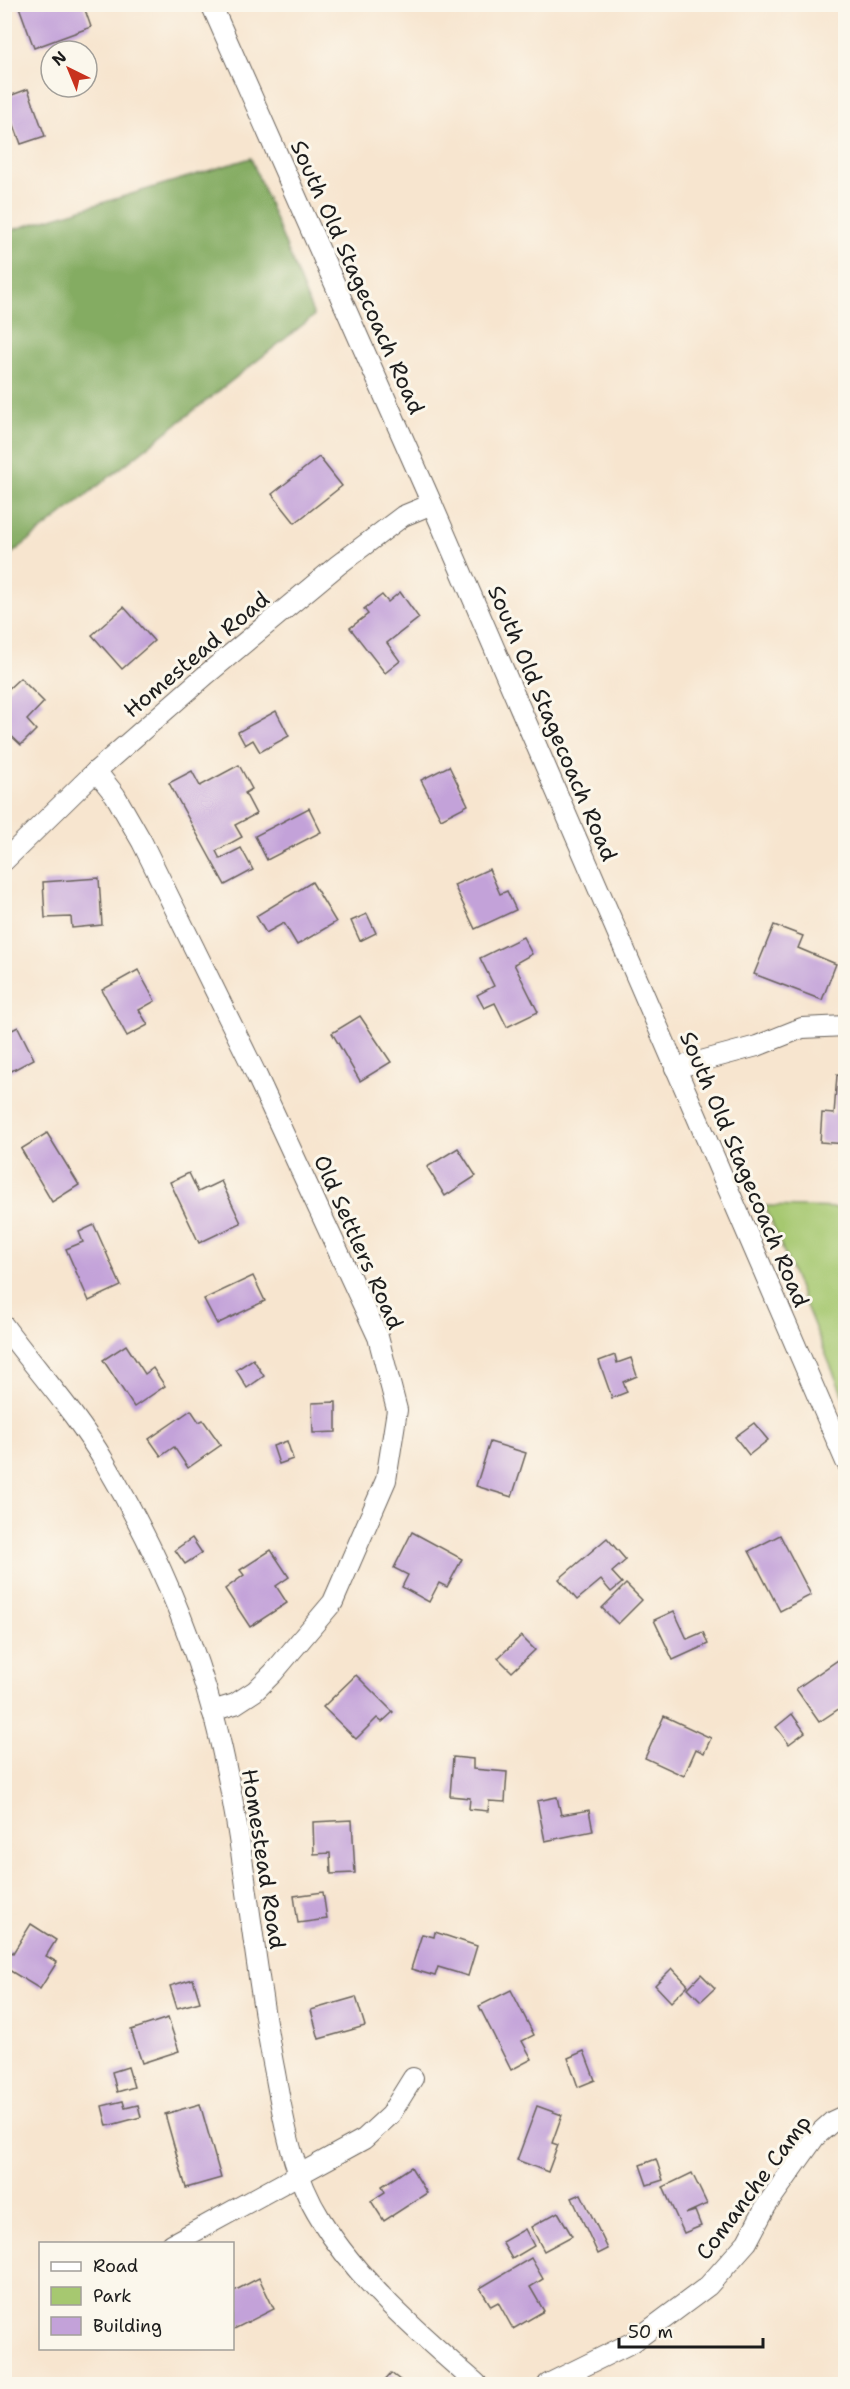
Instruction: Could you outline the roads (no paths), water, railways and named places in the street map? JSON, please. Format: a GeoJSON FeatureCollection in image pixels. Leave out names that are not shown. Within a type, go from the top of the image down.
{"type":"FeatureCollection","features":[{"type":"Feature","properties":{"kind":"street","name":"South Old Stagecoach Road"},"geometry":{"type":"LineString","coordinates":[[211,4],[432,504],[846,1462]]}},
{"type":"Feature","properties":{"kind":"street","name":"Homestead Road"},"geometry":{"type":"LineString","coordinates":[[4,861],[96,771],[197,682],[338,566],[403,516],[432,504]]}},
{"type":"Feature","properties":{"kind":"street","name":"Old Settlers Road"},"geometry":{"type":"LineString","coordinates":[[96,771],[115,795],[142,842],[256,1074],[378,1337],[397,1410],[386,1480],[333,1602],[255,1691],[235,1704],[212,1710]]}},
{"type":"Feature","properties":{"kind":"street"},"geometry":{"type":"LineString","coordinates":[[675,1068],[757,1046],[802,1028],[846,1026]]}},
{"type":"Feature","properties":{"kind":"street","name":"Homestead Road"},"geometry":{"type":"LineString","coordinates":[[4,1326],[104,1460],[151,1548],[183,1620],[212,1710],[236,1811],[267,2032],[297,2174],[321,2220],[361,2273],[477,2385]]}},
{"type":"Feature","properties":{"kind":"street"},"geometry":{"type":"LineString","coordinates":[[176,2242],[364,2139],[390,2115],[413,2078]]}},
{"type":"Feature","properties":{"kind":"street","name":"Comanche Camp"},"geometry":{"type":"LineString","coordinates":[[548,2385],[633,2342],[708,2286],[747,2242],[766,2206],[815,2137],[833,2121],[846,2115]]}}]}
